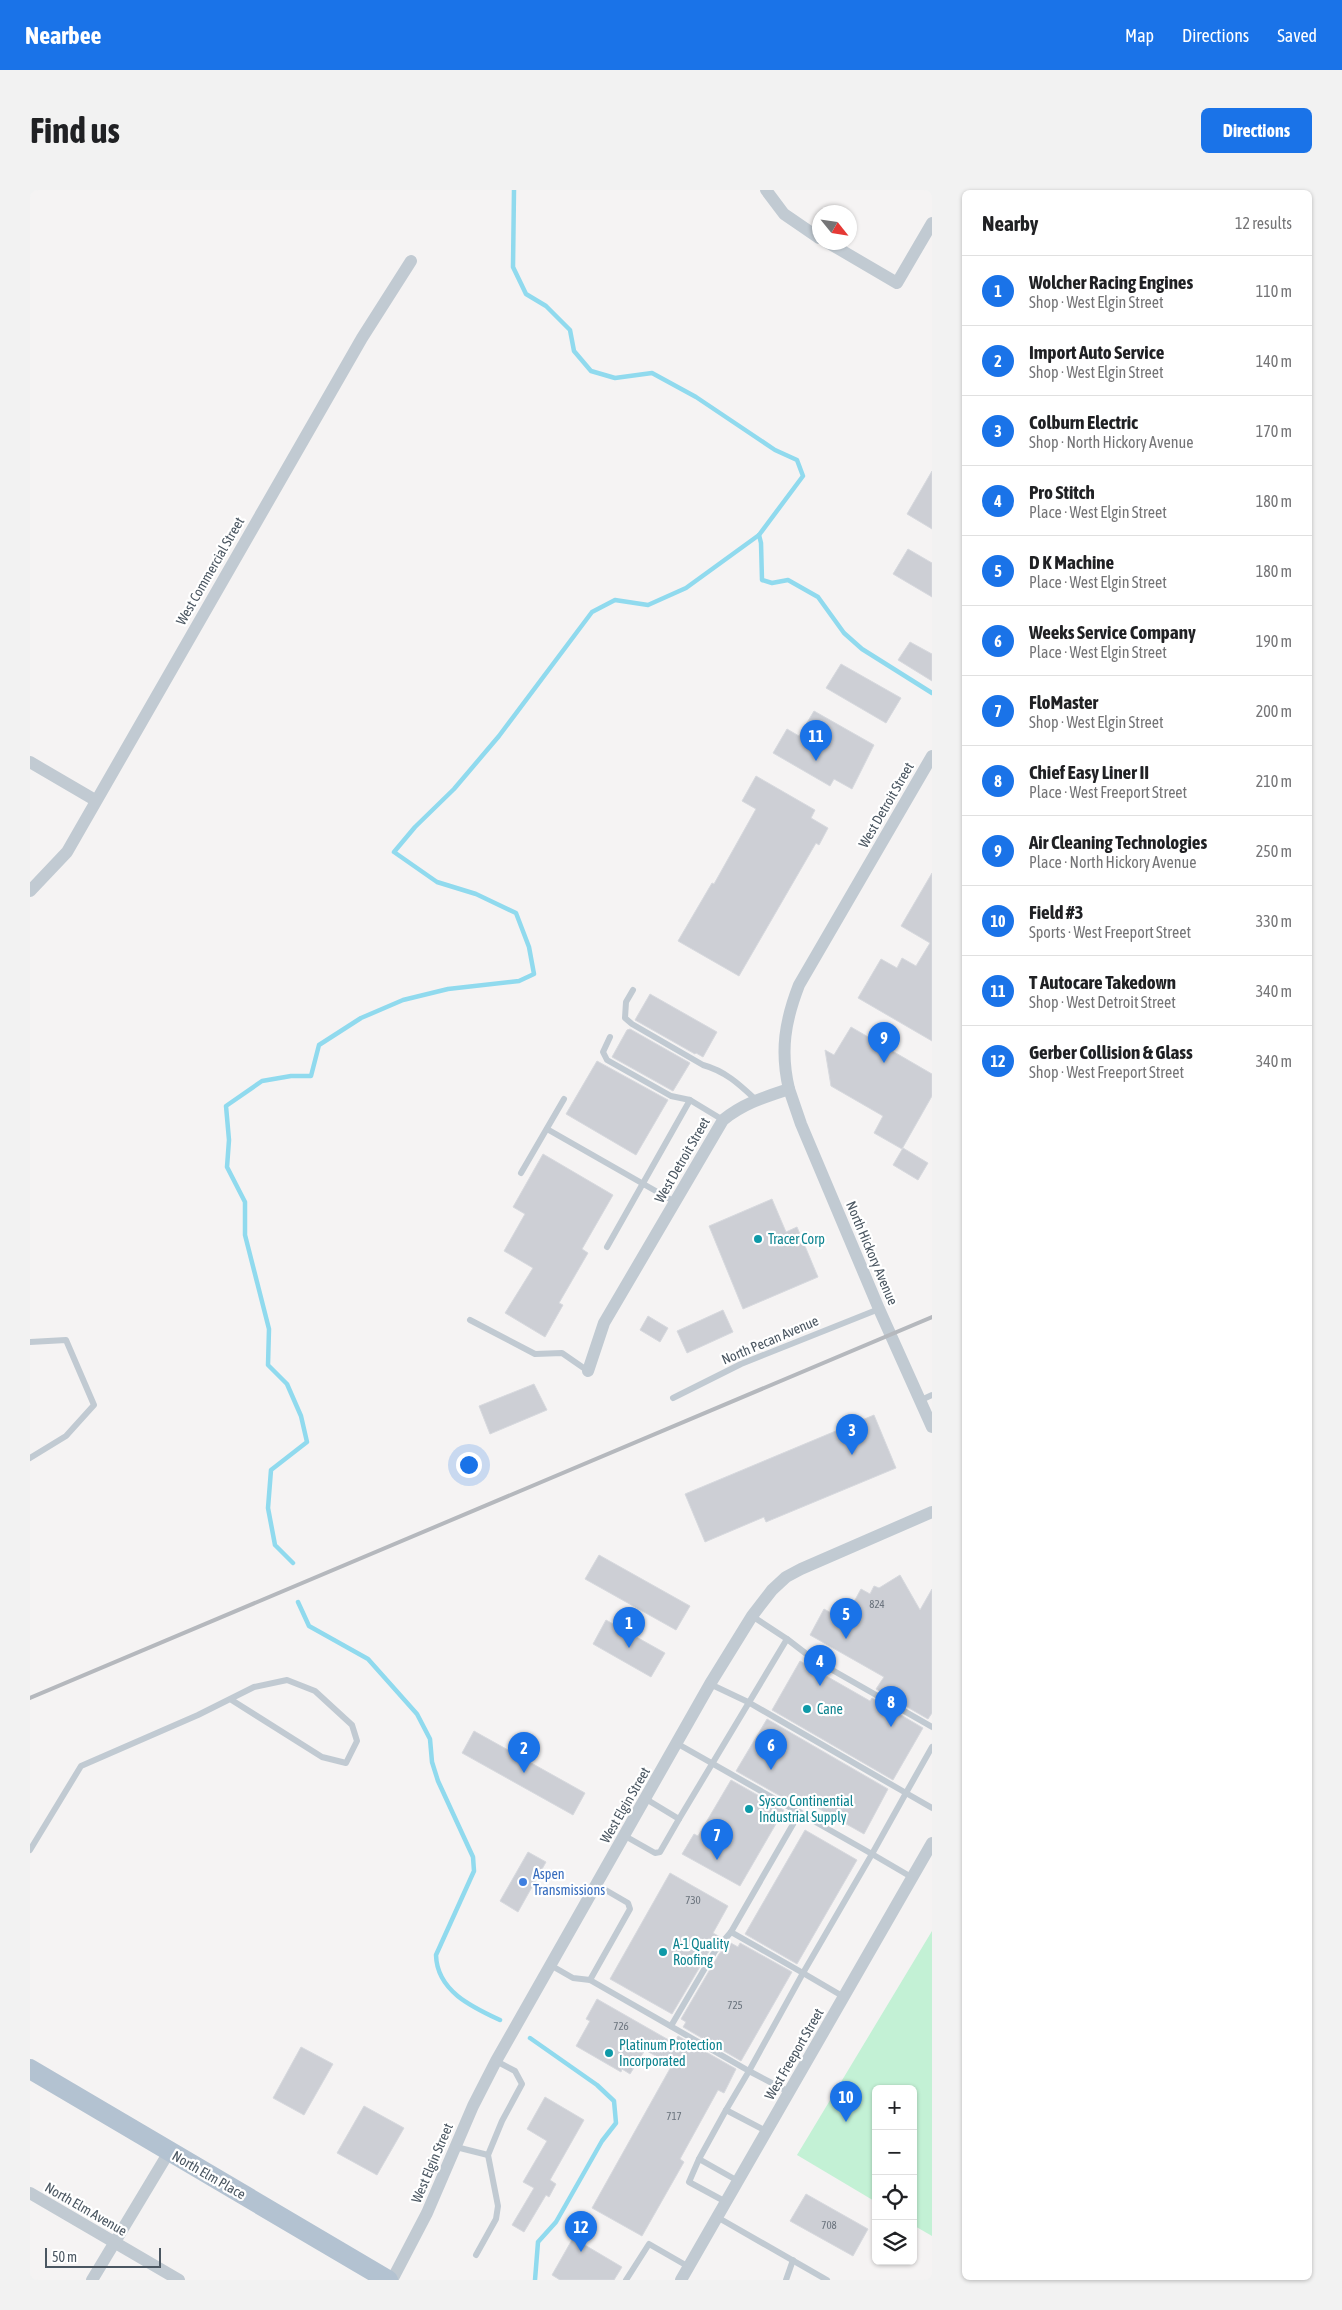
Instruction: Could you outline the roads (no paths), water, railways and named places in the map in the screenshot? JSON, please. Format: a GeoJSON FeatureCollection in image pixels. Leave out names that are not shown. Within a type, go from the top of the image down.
{"type":"FeatureCollection","features":[{"type":"Feature","properties":{"kind":"main road","name":"North Elm Place"},"geometry":{"type":"LineString","coordinates":[[30,2069],[390,2280]]}},
{"type":"Feature","properties":{"kind":"street"},"geometry":{"type":"LineString","coordinates":[[766,190],[784,214],[812,233]]}},
{"type":"Feature","properties":{"kind":"street"},"geometry":{"type":"LineString","coordinates":[[840,250],[897,284],[932,223]]}},
{"type":"Feature","properties":{"kind":"street","name":"West Commercial Street"},"geometry":{"type":"LineString","coordinates":[[30,891],[66,852],[362,338],[411,261]]}},
{"type":"Feature","properties":{"kind":"street","name":"West Detroit Street"},"geometry":{"type":"LineString","coordinates":[[588,1371],[604,1323],[723,1120],[738,1108],[755,1100],[789,1089],[785,1069],[784,1042],[788,1019],[799,986],[932,756]]}},
{"type":"Feature","properties":{"kind":"street"},"geometry":{"type":"LineString","coordinates":[[30,762],[95,800]]}},
{"type":"Feature","properties":{"kind":"street","name":"North Hickory Avenue"},"geometry":{"type":"LineString","coordinates":[[789,1089],[801,1124],[879,1309],[932,1427]]}},
{"type":"Feature","properties":{"kind":"street","name":"West Elgin Street"},"geometry":{"type":"LineString","coordinates":[[390,2280],[427,2213],[473,2106],[496,2061],[552,1966],[710,1684],[761,1602],[786,1577],[932,1512]]}},
{"type":"Feature","properties":{"kind":"street","name":"West Freeport Street"},"geometry":{"type":"LineString","coordinates":[[681,2280],[932,1843]]}},
{"type":"Feature","properties":{"kind":"street"},"geometry":{"type":"LineString","coordinates":[[92,2280],[169,2152]]}},
{"type":"Feature","properties":{"kind":"street","name":"North Elm Avenue"},"geometry":{"type":"LineString","coordinates":[[30,2193],[179,2280]]}},
{"type":"Feature","properties":{"kind":"lane"},"geometry":{"type":"LineString","coordinates":[[633,990],[626,1002],[625,1018],[632,1024],[703,1065],[715,1068],[730,1077],[755,1100]]}},
{"type":"Feature","properties":{"kind":"lane"},"geometry":{"type":"LineString","coordinates":[[610,1037],[603,1052],[607,1060],[671,1096],[690,1100],[723,1120]]}},
{"type":"Feature","properties":{"kind":"lane"},"geometry":{"type":"LineString","coordinates":[[521,1173],[564,1100]]}},
{"type":"Feature","properties":{"kind":"lane"},"geometry":{"type":"LineString","coordinates":[[607,1247],[690,1100]]}},
{"type":"Feature","properties":{"kind":"lane"},"geometry":{"type":"LineString","coordinates":[[546,1129],[614,1165],[641,1184],[675,1202]]}},
{"type":"Feature","properties":{"kind":"lane","name":"North Pecan Avenue"},"geometry":{"type":"LineString","coordinates":[[673,1398],[741,1364],[879,1309]]}},
{"type":"Feature","properties":{"kind":"lane"},"geometry":{"type":"LineString","coordinates":[[470,1320],[535,1354],[562,1353],[588,1371]]}},
{"type":"Feature","properties":{"kind":"lane"},"geometry":{"type":"LineString","coordinates":[[30,1342],[66,1340],[94,1405],[66,1436],[30,1458]]}},
{"type":"Feature","properties":{"kind":"lane"},"geometry":{"type":"LineString","coordinates":[[919,1401],[932,1395]]}},
{"type":"Feature","properties":{"kind":"lane"},"geometry":{"type":"LineString","coordinates":[[752,1616],[813,1659],[932,1727]]}},
{"type":"Feature","properties":{"kind":"lane"},"geometry":{"type":"LineString","coordinates":[[625,1836],[655,1853],[660,1852],[787,1639]]}},
{"type":"Feature","properties":{"kind":"lane"},"geometry":{"type":"LineString","coordinates":[[30,1850],[81,1766],[254,1687],[287,1680],[315,1691],[352,1725],[357,1741],[346,1763],[322,1757],[230,1699]]}},
{"type":"Feature","properties":{"kind":"lane"},"geometry":{"type":"LineString","coordinates":[[710,1684],[748,1702],[932,1808]]}},
{"type":"Feature","properties":{"kind":"lane"},"geometry":{"type":"LineString","coordinates":[[678,1744],[913,1878]]}},
{"type":"Feature","properties":{"kind":"lane"},"geometry":{"type":"LineString","coordinates":[[726,2202],[689,2182],[726,2110],[932,1747]]}},
{"type":"Feature","properties":{"kind":"lane"},"geometry":{"type":"LineString","coordinates":[[646,1799],[679,1819]]}},
{"type":"Feature","properties":{"kind":"lane"},"geometry":{"type":"LineString","coordinates":[[671,2026],[714,1951],[731,1932],[800,1812]]}},
{"type":"Feature","properties":{"kind":"lane"},"geometry":{"type":"LineString","coordinates":[[590,1980],[630,1909],[628,1903],[597,1886]]}},
{"type":"Feature","properties":{"kind":"lane"},"geometry":{"type":"LineString","coordinates":[[731,1932],[844,1996]]}},
{"type":"Feature","properties":{"kind":"lane"},"geometry":{"type":"LineString","coordinates":[[552,1966],[573,1978],[590,1980],[748,2071],[789,2092]]}},
{"type":"Feature","properties":{"kind":"lane"},"geometry":{"type":"LineString","coordinates":[[476,2255],[496,2219],[498,2206],[488,2155],[502,2121],[522,2084],[515,2071],[496,2061]]}},
{"type":"Feature","properties":{"kind":"lane"},"geometry":{"type":"LineString","coordinates":[[726,2110],[766,2131]]}},
{"type":"Feature","properties":{"kind":"lane"},"geometry":{"type":"LineString","coordinates":[[456,2147],[488,2155]]}},
{"type":"Feature","properties":{"kind":"lane"},"geometry":{"type":"LineString","coordinates":[[700,2159],[738,2181]]}},
{"type":"Feature","properties":{"kind":"lane"},"geometry":{"type":"LineString","coordinates":[[718,2217],[827,2280]]}},
{"type":"Feature","properties":{"kind":"lane"},"geometry":{"type":"LineString","coordinates":[[626,2280],[649,2244],[689,2267]]}},
{"type":"Feature","properties":{"kind":"lane"},"geometry":{"type":"LineString","coordinates":[[786,2280],[786,2274],[793,2260]]}},
{"type":"Feature","properties":{"kind":"waterway"},"geometry":{"type":"LineString","coordinates":[[293,1563],[275,1545],[268,1508],[271,1470],[307,1442],[301,1416],[287,1384],[268,1365],[269,1329],[245,1235],[245,1202],[227,1167],[229,1140],[226,1106],[262,1081],[291,1076],[311,1076],[319,1045],[361,1018],[403,1000],[448,989],[519,981],[534,974],[529,947],[516,913],[476,894],[437,882],[394,852],[415,827],[454,789],[499,736],[592,612],[615,600],[648,605],[686,588],[759,535],[803,476],[797,460],[775,450],[696,397],[652,373],[615,378],[591,371],[574,351],[570,330],[546,306],[526,294],[513,267],[514,190]]}},
{"type":"Feature","properties":{"kind":"waterway"},"geometry":{"type":"LineString","coordinates":[[759,535],[762,580],[772,583],[788,580],[818,597],[844,633],[862,649],[932,693]]}},
{"type":"Feature","properties":{"kind":"waterway"},"geometry":{"type":"LineString","coordinates":[[298,1602],[309,1626],[368,1659],[417,1714],[430,1739],[432,1762],[438,1781],[473,1857],[474,1871],[436,1955],[438,1968],[442,1979],[458,1996],[500,2020]]}},
{"type":"Feature","properties":{"kind":"waterway"},"geometry":{"type":"LineString","coordinates":[[530,2038],[597,2085],[614,2101],[616,2123],[602,2141],[556,2222],[538,2242],[535,2280]]}},
{"type":"Feature","properties":{"kind":"railway"},"geometry":{"type":"LineString","coordinates":[[30,1698],[932,1317]]}},
{"type":"Feature","properties":{"kind":"place","name":"T Autocare Takedown"},"geometry":{"type":"Point","coordinates":[816,761]}},
{"type":"Feature","properties":{"kind":"place","name":"Air Cleaning Technologies"},"geometry":{"type":"Point","coordinates":[884,1063]}},
{"type":"Feature","properties":{"kind":"place","name":"Tracer Corp"},"geometry":{"type":"Point","coordinates":[758,1239]}},
{"type":"Feature","properties":{"kind":"place","name":"Colburn Electric"},"geometry":{"type":"Point","coordinates":[852,1455]}},
{"type":"Feature","properties":{"kind":"place","name":"D K Machine"},"geometry":{"type":"Point","coordinates":[846,1639]}},
{"type":"Feature","properties":{"kind":"place","name":"Wolcher Racing Engines"},"geometry":{"type":"Point","coordinates":[629,1648]}},
{"type":"Feature","properties":{"kind":"place","name":"Pro Stitch"},"geometry":{"type":"Point","coordinates":[820,1686]}},
{"type":"Feature","properties":{"kind":"place","name":"Cane"},"geometry":{"type":"Point","coordinates":[807,1709]}},
{"type":"Feature","properties":{"kind":"place","name":"Chief Easy Liner II"},"geometry":{"type":"Point","coordinates":[891,1727]}},
{"type":"Feature","properties":{"kind":"place","name":"Weeks Service Company"},"geometry":{"type":"Point","coordinates":[771,1770]}},
{"type":"Feature","properties":{"kind":"place","name":"Import Auto Service"},"geometry":{"type":"Point","coordinates":[524,1773]}},
{"type":"Feature","properties":{"kind":"place","name":"Sysco Continential Industrial Supply"},"geometry":{"type":"Point","coordinates":[749,1809]}},
{"type":"Feature","properties":{"kind":"place","name":"FloMaster"},"geometry":{"type":"Point","coordinates":[717,1860]}},
{"type":"Feature","properties":{"kind":"place","name":"Aspen Transmissions"},"geometry":{"type":"Point","coordinates":[523,1882]}},
{"type":"Feature","properties":{"kind":"place","name":"A-1 Quality Roofing"},"geometry":{"type":"Point","coordinates":[663,1952]}},
{"type":"Feature","properties":{"kind":"place","name":"Platinum Protection Incorporated"},"geometry":{"type":"Point","coordinates":[609,2053]}},
{"type":"Feature","properties":{"kind":"place","name":"Field #3"},"geometry":{"type":"Point","coordinates":[846,2122]}},
{"type":"Feature","properties":{"kind":"place","name":"Gerber Collision & Glass"},"geometry":{"type":"Point","coordinates":[581,2252]}}]}
